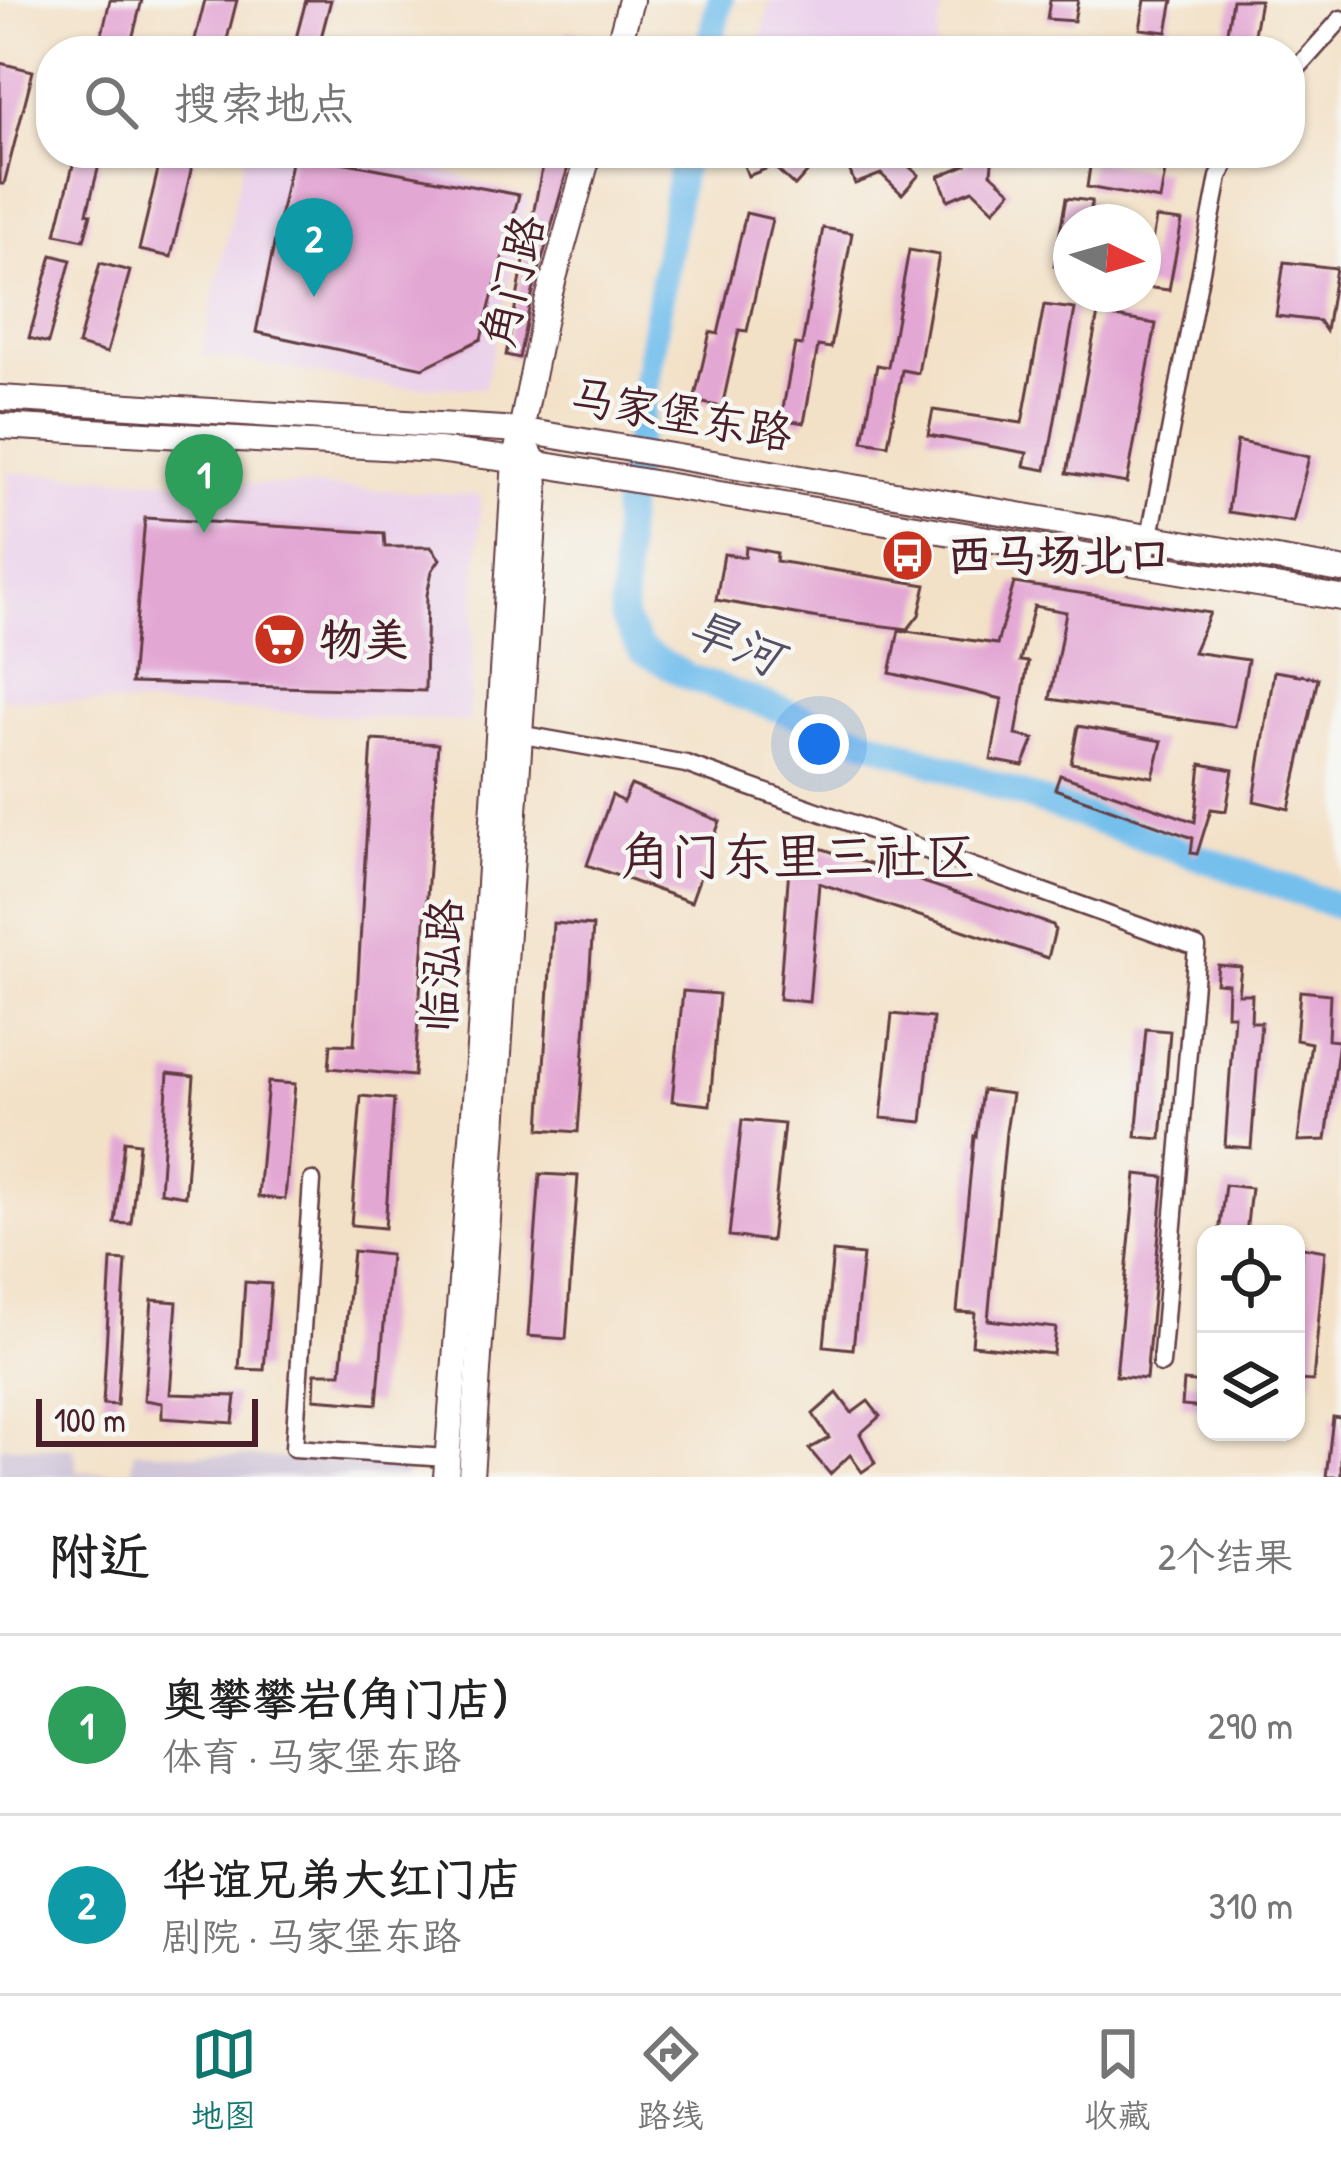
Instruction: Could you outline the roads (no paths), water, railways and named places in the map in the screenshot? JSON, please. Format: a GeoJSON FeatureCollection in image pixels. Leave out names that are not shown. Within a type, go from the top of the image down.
{"type":"FeatureCollection","features":[{"type":"Feature","properties":{"kind":"main road"},"geometry":{"type":"LineString","coordinates":[[621,36],[631,0]]}},
{"type":"Feature","properties":{"kind":"main road","name":"角门路"},"geometry":{"type":"LineString","coordinates":[[525,462],[519,430],[547,303],[585,168]]}},
{"type":"Feature","properties":{"kind":"main road","name":"马家堡东路"},"geometry":{"type":"LineString","coordinates":[[0,398],[519,430],[1341,570]]}},
{"type":"Feature","properties":{"kind":"main road","name":"马家堡东路"},"geometry":{"type":"LineString","coordinates":[[1,426],[438,450],[1341,598]]}},
{"type":"Feature","properties":{"kind":"main road","name":"临泓路"},"geometry":{"type":"LineString","coordinates":[[471,1477],[536,493],[525,462]]}},
{"type":"Feature","properties":{"kind":"main road","name":"临泓路"},"geometry":{"type":"LineString","coordinates":[[447,1467],[525,462]]}},
{"type":"Feature","properties":{"kind":"street"},"geometry":{"type":"LineString","coordinates":[[1305,60],[1341,20]]}},
{"type":"Feature","properties":{"kind":"street"},"geometry":{"type":"LineString","coordinates":[[1144,567],[1224,168]]}},
{"type":"Feature","properties":{"kind":"street"},"geometry":{"type":"LineString","coordinates":[[0,444],[1,426]]}},
{"type":"Feature","properties":{"kind":"street"},"geometry":{"type":"LineString","coordinates":[[518,734],[686,764],[1197,946],[1161,1364]]}},
{"type":"Feature","properties":{"kind":"street"},"geometry":{"type":"LineString","coordinates":[[312,1181],[294,1448],[447,1467]]}},
{"type":"Feature","properties":{"kind":"waterway","name":"旱河"},"geometry":{"type":"LineString","coordinates":[[712,36],[720,0]]}},
{"type":"Feature","properties":{"kind":"waterway","name":"旱河"},"geometry":{"type":"LineString","coordinates":[[682,168],[625,511],[623,619],[641,650],[688,677],[1341,907]]}},
{"type":"Feature","properties":{"kind":"place","name":"华谊兄弟大红门店"},"geometry":{"type":"Point","coordinates":[314,297]}},
{"type":"Feature","properties":{"kind":"place","name":"奥攀攀岩(角门店)"},"geometry":{"type":"Point","coordinates":[204,533]}},
{"type":"Feature","properties":{"kind":"place","name":"西马场北口"},"geometry":{"type":"Point","coordinates":[908,555]}},
{"type":"Feature","properties":{"kind":"place","name":"物美"},"geometry":{"type":"Point","coordinates":[280,639]}},
{"type":"Feature","properties":{"kind":"district","name":"角门东里三社区"},"geometry":{"type":"Point","coordinates":[798,856]}}]}
